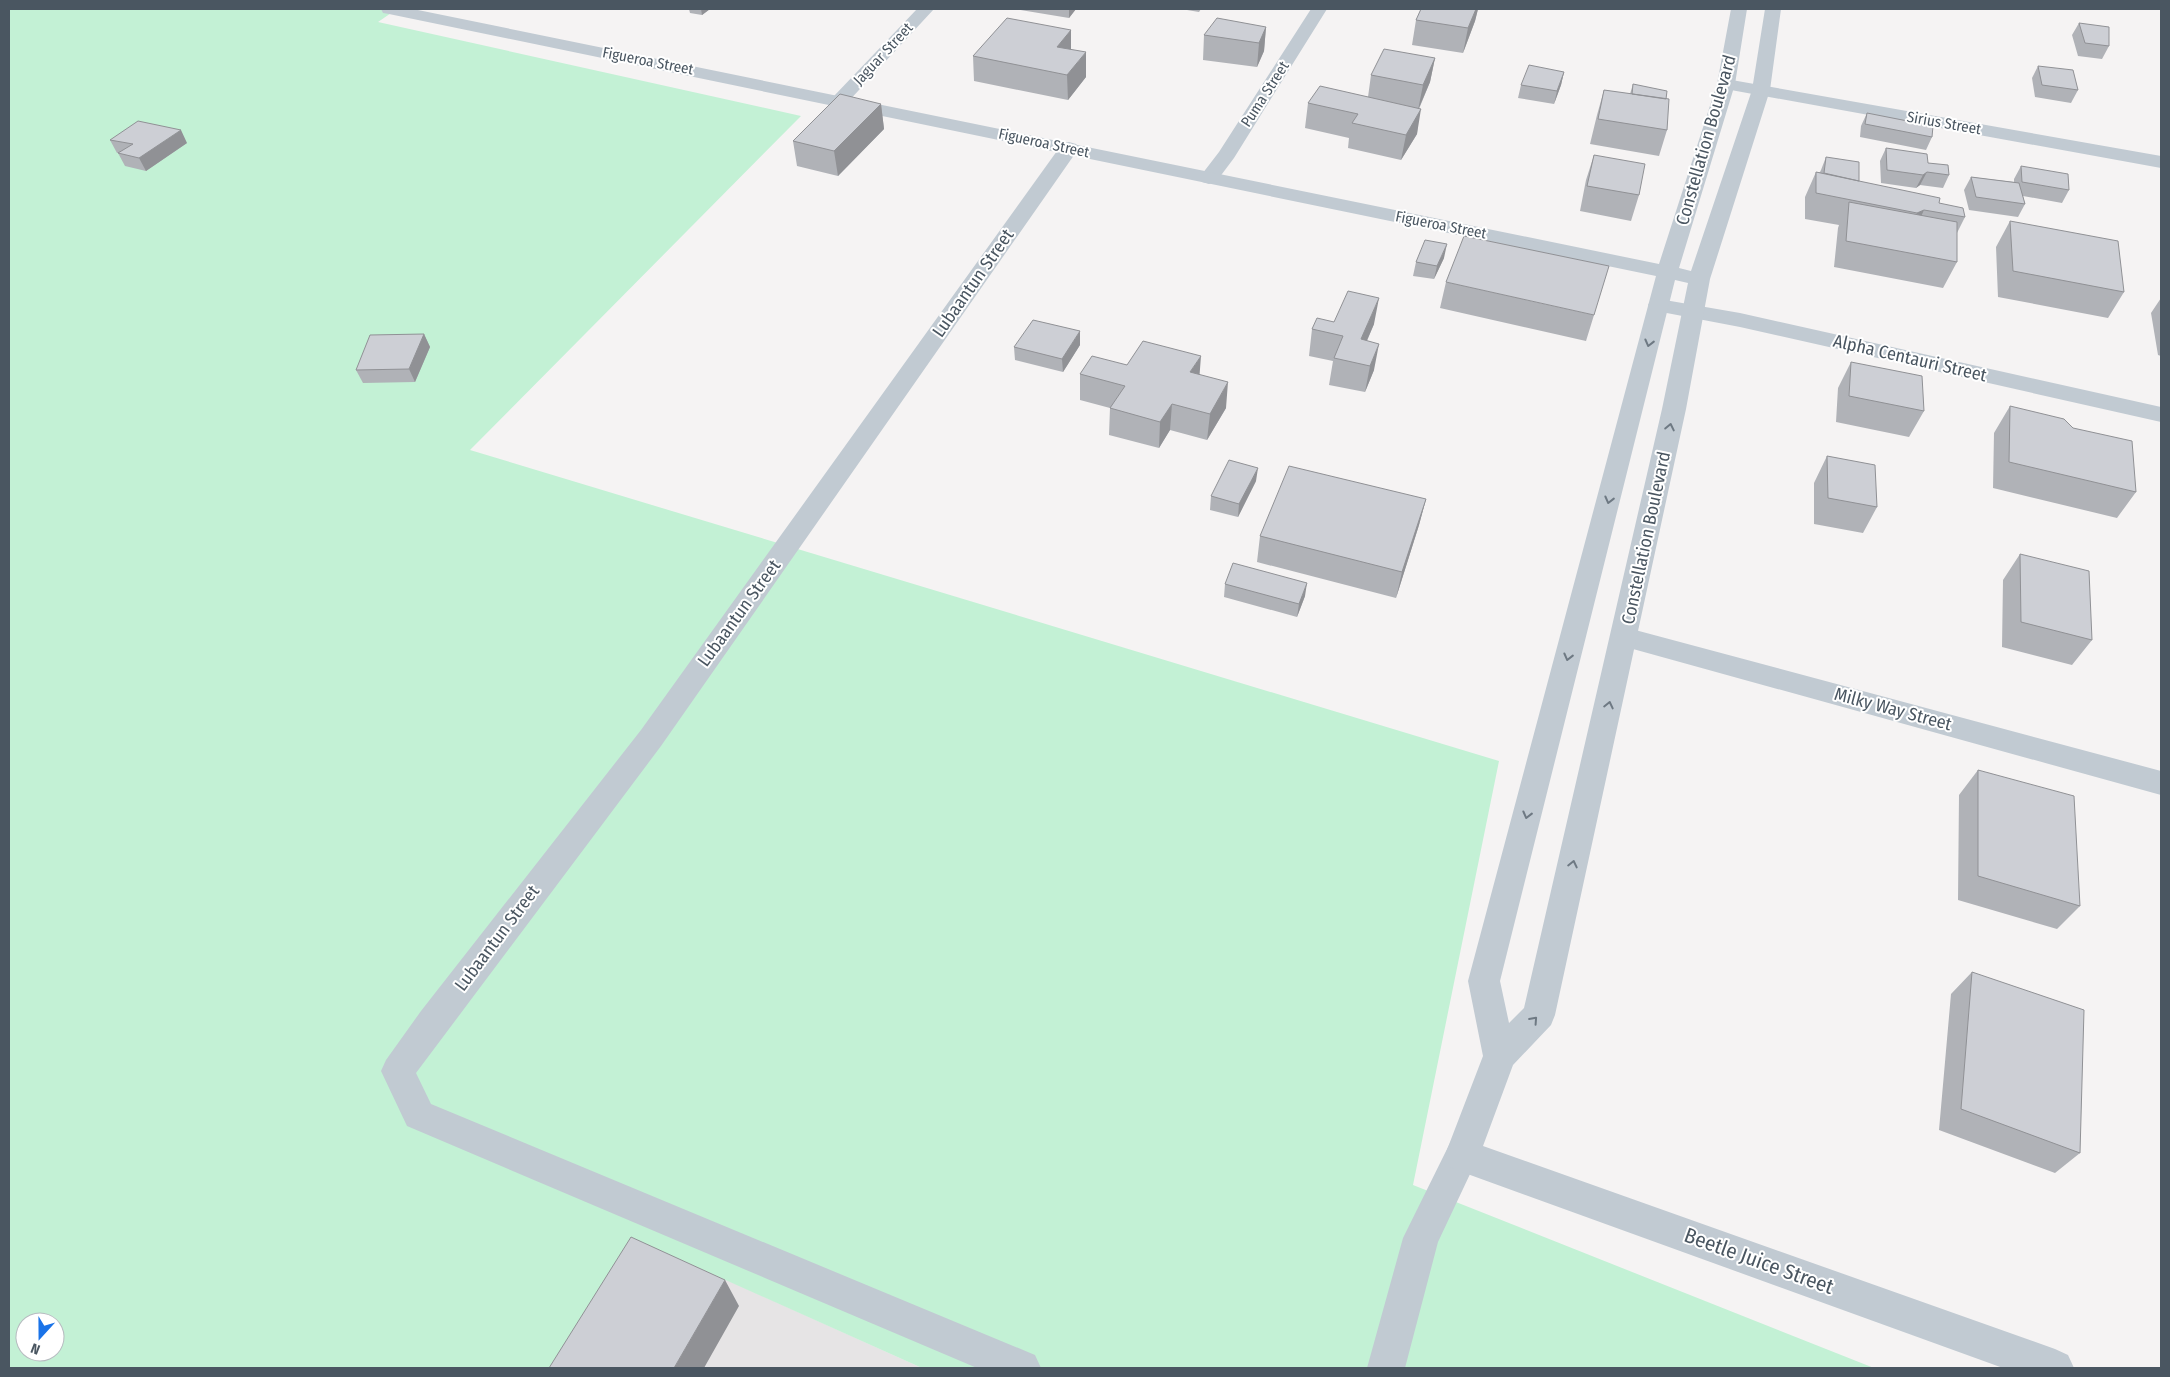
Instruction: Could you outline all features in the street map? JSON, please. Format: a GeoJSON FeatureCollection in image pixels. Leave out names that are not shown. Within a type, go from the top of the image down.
{"type":"FeatureCollection","features":[{"type":"Feature","properties":{"kind":"street","name":"Figueroa Street"},"geometry":{"type":"LineString","coordinates":[[389,9],[414,11],[1699,279]]}},
{"type":"Feature","properties":{"kind":"street","name":"Jaguar Street"},"geometry":{"type":"LineString","coordinates":[[840,100],[926,9]]}},
{"type":"Feature","properties":{"kind":"street","name":"Puma Street"},"geometry":{"type":"LineString","coordinates":[[1209,178],[1319,9]]}},
{"type":"Feature","properties":{"kind":"street","name":"Constellation Boulevard"},"geometry":{"type":"LineString","coordinates":[[1500,1056],[1484,981],[1667,272],[1726,84],[1739,9]]}},
{"type":"Feature","properties":{"kind":"street","name":"Constellation Boulevard"},"geometry":{"type":"LineString","coordinates":[[1386,1368],[1421,1238],[1462,1155],[1500,1056],[1539,1015],[1624,637],[1694,313],[1699,279],[1761,90],[1773,9]]}},
{"type":"Feature","properties":{"kind":"street","name":"Sirius Street"},"geometry":{"type":"LineString","coordinates":[[1726,84],[2161,162]]}},
{"type":"Feature","properties":{"kind":"street","name":"Lubaantun Street"},"geometry":{"type":"LineString","coordinates":[[1022,1368],[419,1115],[398,1071],[433,1022],[650,738],[1069,148]]}},
{"type":"Feature","properties":{"kind":"street","name":"Alpha Centauri Street"},"geometry":{"type":"LineString","coordinates":[[1659,305],[1740,320],[2161,415]]}},
{"type":"Feature","properties":{"kind":"street","name":"Milky Way Street"},"geometry":{"type":"LineString","coordinates":[[1624,637],[2161,783]]}},
{"type":"Feature","properties":{"kind":"street","name":"Beetle Juice Street"},"geometry":{"type":"LineString","coordinates":[[1462,1155],[2055,1368]]}},
{"type":"Feature","properties":{"kind":"shaded area"},"geometry":{"type":"Polygon","coordinates":[[[634,1238],[922,1368],[555,1368],[634,1238]]]}},
{"type":"Feature","properties":{"kind":"green space"},"geometry":{"type":"Polygon","coordinates":[[[9,9],[397,9],[378,22],[801,116],[470,450],[1499,761],[1413,1185],[1874,1368],[922,1368],[634,1239],[555,1368],[9,1368],[9,9]]]}},
{"type":"Feature","properties":{"kind":"building"},"geometry":{"type":"Polygon","coordinates":[[[1421,9],[1476,9],[1468,28],[1416,20],[1421,9]]]}},
{"type":"Feature","properties":{"kind":"building"},"geometry":{"type":"Polygon","coordinates":[[[1007,18],[1071,30],[1057,47],[1086,52],[1067,75],[973,56],[1007,18]]]}},
{"type":"Feature","properties":{"kind":"building"},"geometry":{"type":"Polygon","coordinates":[[[1217,18],[1266,27],[1259,43],[1204,35],[1217,18]]]}},
{"type":"Feature","properties":{"kind":"building"},"geometry":{"type":"Polygon","coordinates":[[[2079,23],[2109,27],[2109,46],[2085,43],[2079,23]]]}},
{"type":"Feature","properties":{"kind":"building"},"geometry":{"type":"Polygon","coordinates":[[[1384,49],[1435,58],[1423,85],[1371,75],[1384,49]]]}},
{"type":"Feature","properties":{"kind":"building"},"geometry":{"type":"Polygon","coordinates":[[[1529,65],[1564,72],[1557,91],[1521,85],[1529,65]]]}},
{"type":"Feature","properties":{"kind":"building"},"geometry":{"type":"Polygon","coordinates":[[[2038,66],[2073,70],[2078,90],[2042,85],[2038,66]]]}},
{"type":"Feature","properties":{"kind":"building"},"geometry":{"type":"Polygon","coordinates":[[[1633,84],[1667,91],[1666,99],[1632,94],[1633,84]]]}},
{"type":"Feature","properties":{"kind":"building"},"geometry":{"type":"Polygon","coordinates":[[[1320,86],[1421,109],[1406,135],[1352,123],[1358,114],[1308,103],[1320,86]]]}},
{"type":"Feature","properties":{"kind":"building"},"geometry":{"type":"Polygon","coordinates":[[[1604,90],[1669,99],[1667,130],[1598,119],[1604,90]]]}},
{"type":"Feature","properties":{"kind":"building"},"geometry":{"type":"Polygon","coordinates":[[[840,94],[881,104],[834,151],[793,141],[840,94]]]}},
{"type":"Feature","properties":{"kind":"building"},"geometry":{"type":"Polygon","coordinates":[[[1867,113],[1933,126],[1932,137],[1865,124],[1867,113]]]}},
{"type":"Feature","properties":{"kind":"building"},"geometry":{"type":"Polygon","coordinates":[[[138,121],[181,130],[139,158],[118,153],[133,144],[110,140],[138,121]]]}},
{"type":"Feature","properties":{"kind":"building"},"geometry":{"type":"Polygon","coordinates":[[[1886,148],[1927,154],[1928,163],[1948,165],[1949,175],[1927,172],[1923,175],[1887,170],[1886,148]]]}},
{"type":"Feature","properties":{"kind":"building"},"geometry":{"type":"Polygon","coordinates":[[[1594,155],[1645,164],[1639,195],[1587,186],[1594,155]]]}},
{"type":"Feature","properties":{"kind":"building"},"geometry":{"type":"Polygon","coordinates":[[[1826,157],[1859,162],[1859,181],[1824,173],[1826,157]]]}},
{"type":"Feature","properties":{"kind":"building"},"geometry":{"type":"Polygon","coordinates":[[[2021,166],[2068,174],[2069,190],[2022,182],[2021,166]]]}},
{"type":"Feature","properties":{"kind":"building"},"geometry":{"type":"Polygon","coordinates":[[[1816,172],[1940,198],[1939,203],[1963,208],[1965,217],[1924,210],[1917,213],[1816,193],[1816,172]]]}},
{"type":"Feature","properties":{"kind":"building"},"geometry":{"type":"Polygon","coordinates":[[[1971,177],[2019,183],[2025,204],[1976,197],[1971,177]]]}},
{"type":"Feature","properties":{"kind":"building"},"geometry":{"type":"Polygon","coordinates":[[[1849,202],[1957,222],[1957,262],[1846,241],[1849,202]]]}},
{"type":"Feature","properties":{"kind":"building"},"geometry":{"type":"Polygon","coordinates":[[[2010,221],[2118,241],[2124,292],[2013,271],[2010,221]]]}},
{"type":"Feature","properties":{"kind":"building"},"geometry":{"type":"Polygon","coordinates":[[[1464,236],[1609,266],[1594,315],[1446,282],[1464,236]]]}},
{"type":"Feature","properties":{"kind":"building"},"geometry":{"type":"Polygon","coordinates":[[[1425,240],[1447,244],[1437,266],[1416,262],[1425,240]]]}},
{"type":"Feature","properties":{"kind":"building"},"geometry":{"type":"Polygon","coordinates":[[[1348,291],[1379,298],[1361,339],[1379,344],[1370,366],[1334,358],[1343,336],[1312,329],[1317,318],[1334,322],[1348,291]]]}},
{"type":"Feature","properties":{"kind":"building"},"geometry":{"type":"Polygon","coordinates":[[[1033,320],[1080,331],[1062,359],[1014,347],[1033,320]]]}},
{"type":"Feature","properties":{"kind":"building"},"geometry":{"type":"Polygon","coordinates":[[[424,334],[409,369],[356,370],[370,335],[424,334]]]}},
{"type":"Feature","properties":{"kind":"building"},"geometry":{"type":"Polygon","coordinates":[[[1143,341],[1201,356],[1190,372],[1228,382],[1210,414],[1172,404],[1160,422],[1110,408],[1125,386],[1080,374],[1092,356],[1127,365],[1143,341]]]}},
{"type":"Feature","properties":{"kind":"building"},"geometry":{"type":"Polygon","coordinates":[[[1851,362],[1922,376],[1924,411],[1849,396],[1851,362]]]}},
{"type":"Feature","properties":{"kind":"building"},"geometry":{"type":"Polygon","coordinates":[[[2010,406],[2064,419],[2073,428],[2132,441],[2136,492],[2009,462],[2010,406]]]}},
{"type":"Feature","properties":{"kind":"building"},"geometry":{"type":"Polygon","coordinates":[[[1827,456],[1875,465],[1877,507],[1828,498],[1827,456]]]}},
{"type":"Feature","properties":{"kind":"building"},"geometry":{"type":"Polygon","coordinates":[[[1229,460],[1258,468],[1239,504],[1211,496],[1229,460]]]}},
{"type":"Feature","properties":{"kind":"building"},"geometry":{"type":"Polygon","coordinates":[[[1289,466],[1426,499],[1402,572],[1260,536],[1289,466]]]}},
{"type":"Feature","properties":{"kind":"building"},"geometry":{"type":"Polygon","coordinates":[[[2020,554],[2089,571],[2092,640],[2021,622],[2020,554]]]}},
{"type":"Feature","properties":{"kind":"building"},"geometry":{"type":"Polygon","coordinates":[[[1233,563],[1307,583],[1299,604],[1225,584],[1233,563]]]}},
{"type":"Feature","properties":{"kind":"building"},"geometry":{"type":"Polygon","coordinates":[[[1978,770],[2074,796],[2080,906],[1978,876],[1978,770]]]}},
{"type":"Feature","properties":{"kind":"building"},"geometry":{"type":"Polygon","coordinates":[[[1972,972],[2084,1010],[2080,1153],[1961,1109],[1972,972]]]}},
{"type":"Feature","properties":{"kind":"building"},"geometry":{"type":"Polygon","coordinates":[[[631,1237],[725,1280],[674,1368],[549,1368],[631,1237]]]}}]}
